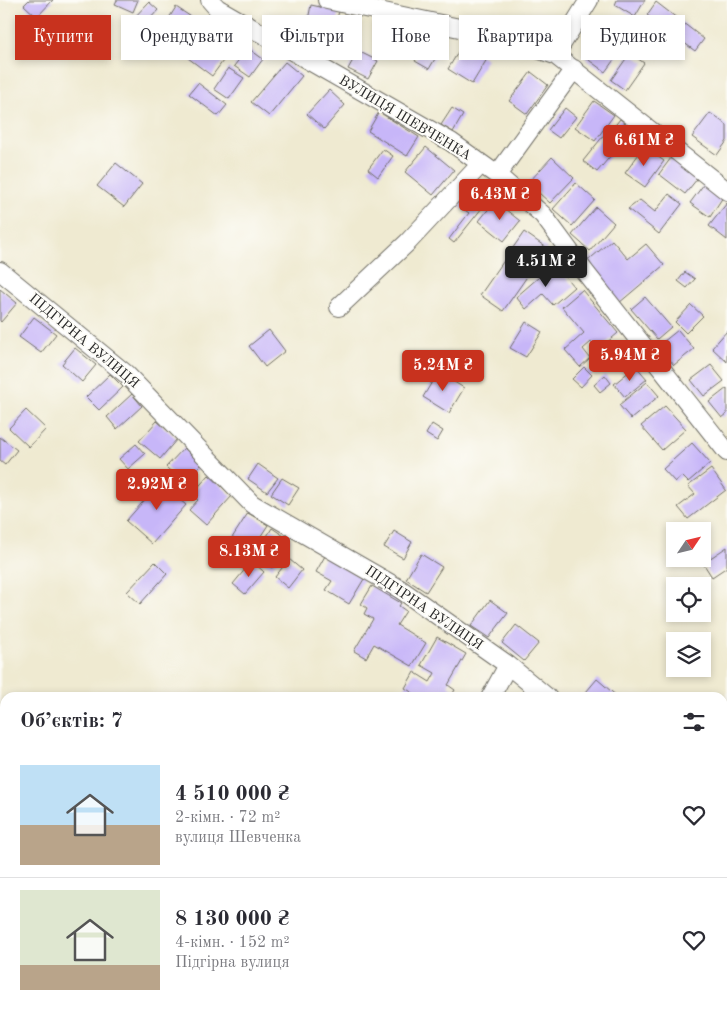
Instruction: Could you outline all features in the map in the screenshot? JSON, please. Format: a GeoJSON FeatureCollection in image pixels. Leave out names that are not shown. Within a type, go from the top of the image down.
{"type":"FeatureCollection","features":[{"type":"Feature","properties":{"kind":"street","name":"ВУЛИЦЯ ШЕВЧЕНКА"},"geometry":{"type":"LineString","coordinates":[[210,0],[217,8],[451,142],[497,175],[543,215],[585,272],[727,452]]}},
{"type":"Feature","properties":{"kind":"street"},"geometry":{"type":"LineString","coordinates":[[327,0],[459,28]]}},
{"type":"Feature","properties":{"kind":"street"},"geometry":{"type":"LineString","coordinates":[[571,29],[589,0]]}},
{"type":"Feature","properties":{"kind":"street"},"geometry":{"type":"LineString","coordinates":[[562,60],[727,191]]}},
{"type":"Feature","properties":{"kind":"street"},"geometry":{"type":"LineString","coordinates":[[497,175],[574,69]]}},
{"type":"Feature","properties":{"kind":"street"},"geometry":{"type":"LineString","coordinates":[[339,306],[408,242],[481,164]]}},
{"type":"Feature","properties":{"kind":"street","name":"ПІДГІРНА ВУЛИЦЯ"},"geometry":{"type":"LineString","coordinates":[[0,271],[126,374],[252,504],[400,588],[508,664],[541,692]]}},
{"type":"Feature","properties":{"kind":"street"},"geometry":{"type":"LineString","coordinates":[[493,692],[508,664]]}},
{"type":"Feature","properties":{"kind":"building"},"geometry":{"type":"Polygon","coordinates":[[[29,0],[53,0],[39,15],[35,15],[24,5],[29,0]]]}},
{"type":"Feature","properties":{"kind":"building"},"geometry":{"type":"Polygon","coordinates":[[[117,0],[138,0],[133,12],[115,4],[117,0]]]}},
{"type":"Feature","properties":{"kind":"building"},"geometry":{"type":"Polygon","coordinates":[[[617,0],[645,0],[636,15],[632,15],[615,5],[617,0]]]}},
{"type":"Feature","properties":{"kind":"building"},"geometry":{"type":"Polygon","coordinates":[[[149,2],[158,10],[154,15],[137,15],[149,2]]]}},
{"type":"Feature","properties":{"kind":"building"},"geometry":{"type":"Polygon","coordinates":[[[656,2],[673,15],[647,15],[656,2]]]}},
{"type":"Feature","properties":{"kind":"building"},"geometry":{"type":"Polygon","coordinates":[[[311,5],[339,11],[338,15],[309,15],[311,5]]]}},
{"type":"Feature","properties":{"kind":"building"},"geometry":{"type":"Polygon","coordinates":[[[176,7],[188,15],[171,15],[176,7]]]}},
{"type":"Feature","properties":{"kind":"building"},"geometry":{"type":"Polygon","coordinates":[[[685,24],[704,39],[695,51],[685,44],[685,24]]]}},
{"type":"Feature","properties":{"kind":"building"},"geometry":{"type":"Polygon","coordinates":[[[252,51],[262,58],[250,77],[234,66],[239,60],[252,60],[252,51]]]}},
{"type":"Feature","properties":{"kind":"building"},"geometry":{"type":"Polygon","coordinates":[[[459,51],[459,60],[486,60],[472,84],[448,69],[459,51]]]}},
{"type":"Feature","properties":{"kind":"building"},"geometry":{"type":"Polygon","coordinates":[[[362,53],[372,58],[372,60],[378,61],[368,79],[348,69],[353,60],[362,60],[362,53]]]}},
{"type":"Feature","properties":{"kind":"building"},"geometry":{"type":"Polygon","coordinates":[[[191,60],[224,60],[212,76],[191,60]]]}},
{"type":"Feature","properties":{"kind":"building"},"geometry":{"type":"Polygon","coordinates":[[[416,60],[434,60],[429,69],[416,60]]]}},
{"type":"Feature","properties":{"kind":"building"},"geometry":{"type":"Polygon","coordinates":[[[589,60],[614,60],[605,72],[589,60]]]}},
{"type":"Feature","properties":{"kind":"building"},"geometry":{"type":"Polygon","coordinates":[[[625,60],[640,60],[644,63],[625,90],[611,80],[625,60]]]}},
{"type":"Feature","properties":{"kind":"building"},"geometry":{"type":"Polygon","coordinates":[[[285,62],[302,76],[269,116],[251,102],[285,62]]]}},
{"type":"Feature","properties":{"kind":"building"},"geometry":{"type":"Polygon","coordinates":[[[228,68],[244,78],[229,99],[214,89],[228,68]]]}},
{"type":"Feature","properties":{"kind":"building"},"geometry":{"type":"Polygon","coordinates":[[[531,72],[548,85],[527,114],[509,101],[531,72]]]}},
{"type":"Feature","properties":{"kind":"building"},"geometry":{"type":"Polygon","coordinates":[[[198,83],[227,105],[218,116],[189,94],[198,83]]]}},
{"type":"Feature","properties":{"kind":"building"},"geometry":{"type":"Polygon","coordinates":[[[329,90],[345,105],[324,129],[307,114],[329,90]]]}},
{"type":"Feature","properties":{"kind":"building"},"geometry":{"type":"Polygon","coordinates":[[[594,101],[614,115],[595,141],[575,127],[594,101]]]}},
{"type":"Feature","properties":{"kind":"building"},"geometry":{"type":"Polygon","coordinates":[[[452,108],[463,115],[453,132],[441,125],[452,108]]]}},
{"type":"Feature","properties":{"kind":"building"},"geometry":{"type":"Polygon","coordinates":[[[565,108],[576,117],[559,138],[548,130],[565,108]]]}},
{"type":"Feature","properties":{"kind":"building"},"geometry":{"type":"Polygon","coordinates":[[[379,112],[419,137],[407,156],[368,131],[379,112]]]}},
{"type":"Feature","properties":{"kind":"building"},"geometry":{"type":"Polygon","coordinates":[[[710,113],[727,125],[727,141],[717,155],[692,137],[710,113]]]}},
{"type":"Feature","properties":{"kind":"building"},"geometry":{"type":"Polygon","coordinates":[[[620,119],[642,137],[631,151],[609,133],[620,119]]]}},
{"type":"Feature","properties":{"kind":"building"},"geometry":{"type":"Polygon","coordinates":[[[604,135],[618,147],[597,172],[583,161],[604,135]]]}},
{"type":"Feature","properties":{"kind":"building"},"geometry":{"type":"Polygon","coordinates":[[[426,147],[454,170],[433,195],[405,172],[426,147]]]}},
{"type":"Feature","properties":{"kind":"building"},"geometry":{"type":"Polygon","coordinates":[[[644,147],[664,161],[645,187],[625,173],[644,147]]]}},
{"type":"Feature","properties":{"kind":"building"},"geometry":{"type":"Polygon","coordinates":[[[383,149],[393,156],[378,177],[368,169],[383,149]]]}},
{"type":"Feature","properties":{"kind":"building"},"geometry":{"type":"Polygon","coordinates":[[[552,157],[574,178],[550,203],[528,183],[552,157]]]}},
{"type":"Feature","properties":{"kind":"building"},"geometry":{"type":"Polygon","coordinates":[[[671,158],[697,179],[685,194],[659,174],[671,158]]]}},
{"type":"Feature","properties":{"kind":"building"},"geometry":{"type":"Polygon","coordinates":[[[116,163],[142,184],[124,207],[97,186],[116,163]]]}},
{"type":"Feature","properties":{"kind":"building"},"geometry":{"type":"Polygon","coordinates":[[[576,183],[595,200],[572,226],[553,209],[576,183]]]}},
{"type":"Feature","properties":{"kind":"building"},"geometry":{"type":"Polygon","coordinates":[[[704,184],[723,197],[710,217],[690,203],[704,184]]]}},
{"type":"Feature","properties":{"kind":"building"},"geometry":{"type":"Polygon","coordinates":[[[475,186],[490,198],[454,243],[449,239],[469,213],[459,206],[475,186]]]}},
{"type":"Feature","properties":{"kind":"building"},"geometry":{"type":"Polygon","coordinates":[[[669,194],[682,204],[659,234],[628,209],[640,200],[655,212],[669,194]]]}},
{"type":"Feature","properties":{"kind":"building"},"geometry":{"type":"Polygon","coordinates":[[[495,201],[520,221],[504,241],[479,221],[495,201]]]}},
{"type":"Feature","properties":{"kind":"building"},"geometry":{"type":"Polygon","coordinates":[[[727,203],[727,240],[709,226],[727,203]]]}},
{"type":"Feature","properties":{"kind":"building"},"geometry":{"type":"Polygon","coordinates":[[[596,207],[614,223],[590,251],[572,235],[596,207]]]}},
{"type":"Feature","properties":{"kind":"building"},"geometry":{"type":"Polygon","coordinates":[[[524,232],[547,248],[503,311],[480,295],[524,232]]]}},
{"type":"Feature","properties":{"kind":"building"},"geometry":{"type":"Polygon","coordinates":[[[612,240],[628,259],[646,244],[664,265],[619,303],[585,263],[612,240]]]}},
{"type":"Feature","properties":{"kind":"building"},"geometry":{"type":"Polygon","coordinates":[[[554,264],[574,287],[553,305],[543,294],[526,309],[516,297],[554,264]]]}},
{"type":"Feature","properties":{"kind":"building"},"geometry":{"type":"Polygon","coordinates":[[[685,272],[695,279],[687,288],[678,281],[685,272]]]}},
{"type":"Feature","properties":{"kind":"building"},"geometry":{"type":"Polygon","coordinates":[[[0,289],[17,303],[1,322],[0,321],[0,289]]]}},
{"type":"Feature","properties":{"kind":"building"},"geometry":{"type":"Polygon","coordinates":[[[582,290],[618,333],[598,350],[591,342],[583,349],[590,358],[580,367],[565,350],[584,333],[562,307],[582,290]]]}},
{"type":"Feature","properties":{"kind":"building"},"geometry":{"type":"Polygon","coordinates":[[[645,297],[671,327],[657,339],[631,309],[645,297]]]}},
{"type":"Feature","properties":{"kind":"building"},"geometry":{"type":"Polygon","coordinates":[[[691,305],[703,316],[686,333],[675,322],[691,305]]]}},
{"type":"Feature","properties":{"kind":"building"},"geometry":{"type":"Polygon","coordinates":[[[34,317],[56,334],[41,353],[19,337],[34,317]]]}},
{"type":"Feature","properties":{"kind":"building"},"geometry":{"type":"Polygon","coordinates":[[[526,322],[542,332],[526,357],[510,348],[526,322]]]}},
{"type":"Feature","properties":{"kind":"building"},"geometry":{"type":"Polygon","coordinates":[[[269,330],[285,351],[265,367],[249,346],[269,330]]]}},
{"type":"Feature","properties":{"kind":"building"},"geometry":{"type":"Polygon","coordinates":[[[678,330],[694,349],[674,365],[658,346],[678,330]]]}},
{"type":"Feature","properties":{"kind":"building"},"geometry":{"type":"Polygon","coordinates":[[[727,331],[727,362],[712,348],[727,331]]]}},
{"type":"Feature","properties":{"kind":"building"},"geometry":{"type":"Polygon","coordinates":[[[621,345],[629,354],[617,364],[610,355],[621,345]]]}},
{"type":"Feature","properties":{"kind":"building"},"geometry":{"type":"Polygon","coordinates":[[[75,348],[96,365],[82,382],[62,364],[75,348]]]}},
{"type":"Feature","properties":{"kind":"building"},"geometry":{"type":"Polygon","coordinates":[[[711,365],[724,381],[704,396],[691,380],[711,365]]]}},
{"type":"Feature","properties":{"kind":"building"},"geometry":{"type":"Polygon","coordinates":[[[636,366],[647,379],[625,397],[614,384],[636,366]]]}},
{"type":"Feature","properties":{"kind":"building"},"geometry":{"type":"Polygon","coordinates":[[[584,367],[592,375],[581,387],[572,379],[584,367]]]}},
{"type":"Feature","properties":{"kind":"building"},"geometry":{"type":"Polygon","coordinates":[[[438,372],[464,388],[449,413],[423,397],[438,372]]]}},
{"type":"Feature","properties":{"kind":"building"},"geometry":{"type":"Polygon","coordinates":[[[110,374],[123,387],[99,410],[86,397],[110,374]]]}},
{"type":"Feature","properties":{"kind":"building"},"geometry":{"type":"Polygon","coordinates":[[[605,375],[611,383],[600,392],[594,385],[605,375]]]}},
{"type":"Feature","properties":{"kind":"building"},"geometry":{"type":"Polygon","coordinates":[[[647,382],[659,396],[631,419],[619,405],[647,382]]]}},
{"type":"Feature","properties":{"kind":"building"},"geometry":{"type":"Polygon","coordinates":[[[727,388],[727,414],[722,418],[709,402],[727,388]]]}},
{"type":"Feature","properties":{"kind":"building"},"geometry":{"type":"Polygon","coordinates":[[[132,394],[142,406],[117,429],[107,417],[132,394]]]}},
{"type":"Feature","properties":{"kind":"building"},"geometry":{"type":"Polygon","coordinates":[[[665,406],[686,429],[662,450],[641,426],[665,406]]]}},
{"type":"Feature","properties":{"kind":"building"},"geometry":{"type":"Polygon","coordinates":[[[26,410],[46,429],[29,447],[9,428],[26,410]]]}},
{"type":"Feature","properties":{"kind":"building"},"geometry":{"type":"Polygon","coordinates":[[[157,421],[177,439],[160,459],[139,441],[157,421]]]}},
{"type":"Feature","properties":{"kind":"building"},"geometry":{"type":"Polygon","coordinates":[[[432,424],[443,431],[437,441],[426,434],[432,424]]]}},
{"type":"Feature","properties":{"kind":"building"},"geometry":{"type":"Polygon","coordinates":[[[0,437],[17,450],[5,465],[0,461],[0,437]]]}},
{"type":"Feature","properties":{"kind":"building"},"geometry":{"type":"Polygon","coordinates":[[[692,443],[710,463],[688,482],[682,476],[675,482],[663,469],[692,443]]]}},
{"type":"Feature","properties":{"kind":"building"},"geometry":{"type":"Polygon","coordinates":[[[136,444],[145,454],[128,469],[119,459],[136,444]]]}},
{"type":"Feature","properties":{"kind":"building"},"geometry":{"type":"Polygon","coordinates":[[[184,448],[201,465],[183,483],[166,467],[184,448]]]}},
{"type":"Feature","properties":{"kind":"building"},"geometry":{"type":"Polygon","coordinates":[[[258,464],[278,478],[267,492],[248,479],[258,464]]]}},
{"type":"Feature","properties":{"kind":"building"},"geometry":{"type":"Polygon","coordinates":[[[711,469],[726,490],[688,519],[678,507],[695,494],[688,486],[711,469]]]}},
{"type":"Feature","properties":{"kind":"building"},"geometry":{"type":"Polygon","coordinates":[[[209,475],[232,496],[206,525],[189,510],[198,500],[192,494],[209,475]]]}},
{"type":"Feature","properties":{"kind":"building"},"geometry":{"type":"Polygon","coordinates":[[[165,477],[178,488],[173,494],[186,505],[152,544],[126,521],[165,477]]]}},
{"type":"Feature","properties":{"kind":"building"},"geometry":{"type":"Polygon","coordinates":[[[282,478],[299,488],[288,505],[271,494],[282,478]]]}},
{"type":"Feature","properties":{"kind":"building"},"geometry":{"type":"Polygon","coordinates":[[[248,513],[268,525],[249,554],[230,541],[248,513]]]}},
{"type":"Feature","properties":{"kind":"building"},"geometry":{"type":"Polygon","coordinates":[[[272,528],[290,540],[272,568],[255,556],[272,528]]]}},
{"type":"Feature","properties":{"kind":"building"},"geometry":{"type":"Polygon","coordinates":[[[394,531],[412,542],[403,558],[384,547],[394,531]]]}},
{"type":"Feature","properties":{"kind":"building"},"geometry":{"type":"Polygon","coordinates":[[[727,547],[727,567],[712,577],[706,568],[711,568],[711,558],[727,547]]]}},
{"type":"Feature","properties":{"kind":"building"},"geometry":{"type":"Polygon","coordinates":[[[421,554],[442,567],[426,592],[406,579],[421,554]]]}},
{"type":"Feature","properties":{"kind":"building"},"geometry":{"type":"Polygon","coordinates":[[[325,556],[364,579],[349,604],[326,590],[332,581],[316,572],[325,556]]]}},
{"type":"Feature","properties":{"kind":"building"},"geometry":{"type":"Polygon","coordinates":[[[289,559],[302,570],[288,588],[275,577],[289,559]]]}},
{"type":"Feature","properties":{"kind":"building"},"geometry":{"type":"Polygon","coordinates":[[[252,561],[264,572],[245,594],[233,584],[252,561]]]}},
{"type":"Feature","properties":{"kind":"building"},"geometry":{"type":"Polygon","coordinates":[[[155,562],[167,574],[140,604],[127,592],[155,562]]]}},
{"type":"Feature","properties":{"kind":"building"},"geometry":{"type":"Polygon","coordinates":[[[372,586],[401,603],[399,606],[406,611],[397,625],[426,643],[412,666],[374,644],[366,658],[354,651],[373,619],[364,614],[367,608],[361,604],[372,586]]]}},
{"type":"Feature","properties":{"kind":"building"},"geometry":{"type":"Polygon","coordinates":[[[490,600],[508,613],[489,638],[471,626],[490,600]]]}},
{"type":"Feature","properties":{"kind":"building"},"geometry":{"type":"Polygon","coordinates":[[[516,625],[539,643],[524,661],[502,643],[516,625]]]}},
{"type":"Feature","properties":{"kind":"building"},"geometry":{"type":"Polygon","coordinates":[[[437,637],[466,654],[448,685],[455,690],[454,692],[411,692],[405,688],[414,672],[430,682],[435,673],[421,665],[437,637]]]}},
{"type":"Feature","properties":{"kind":"building"},"geometry":{"type":"Polygon","coordinates":[[[597,679],[612,692],[586,692],[597,679]]]}}]}
